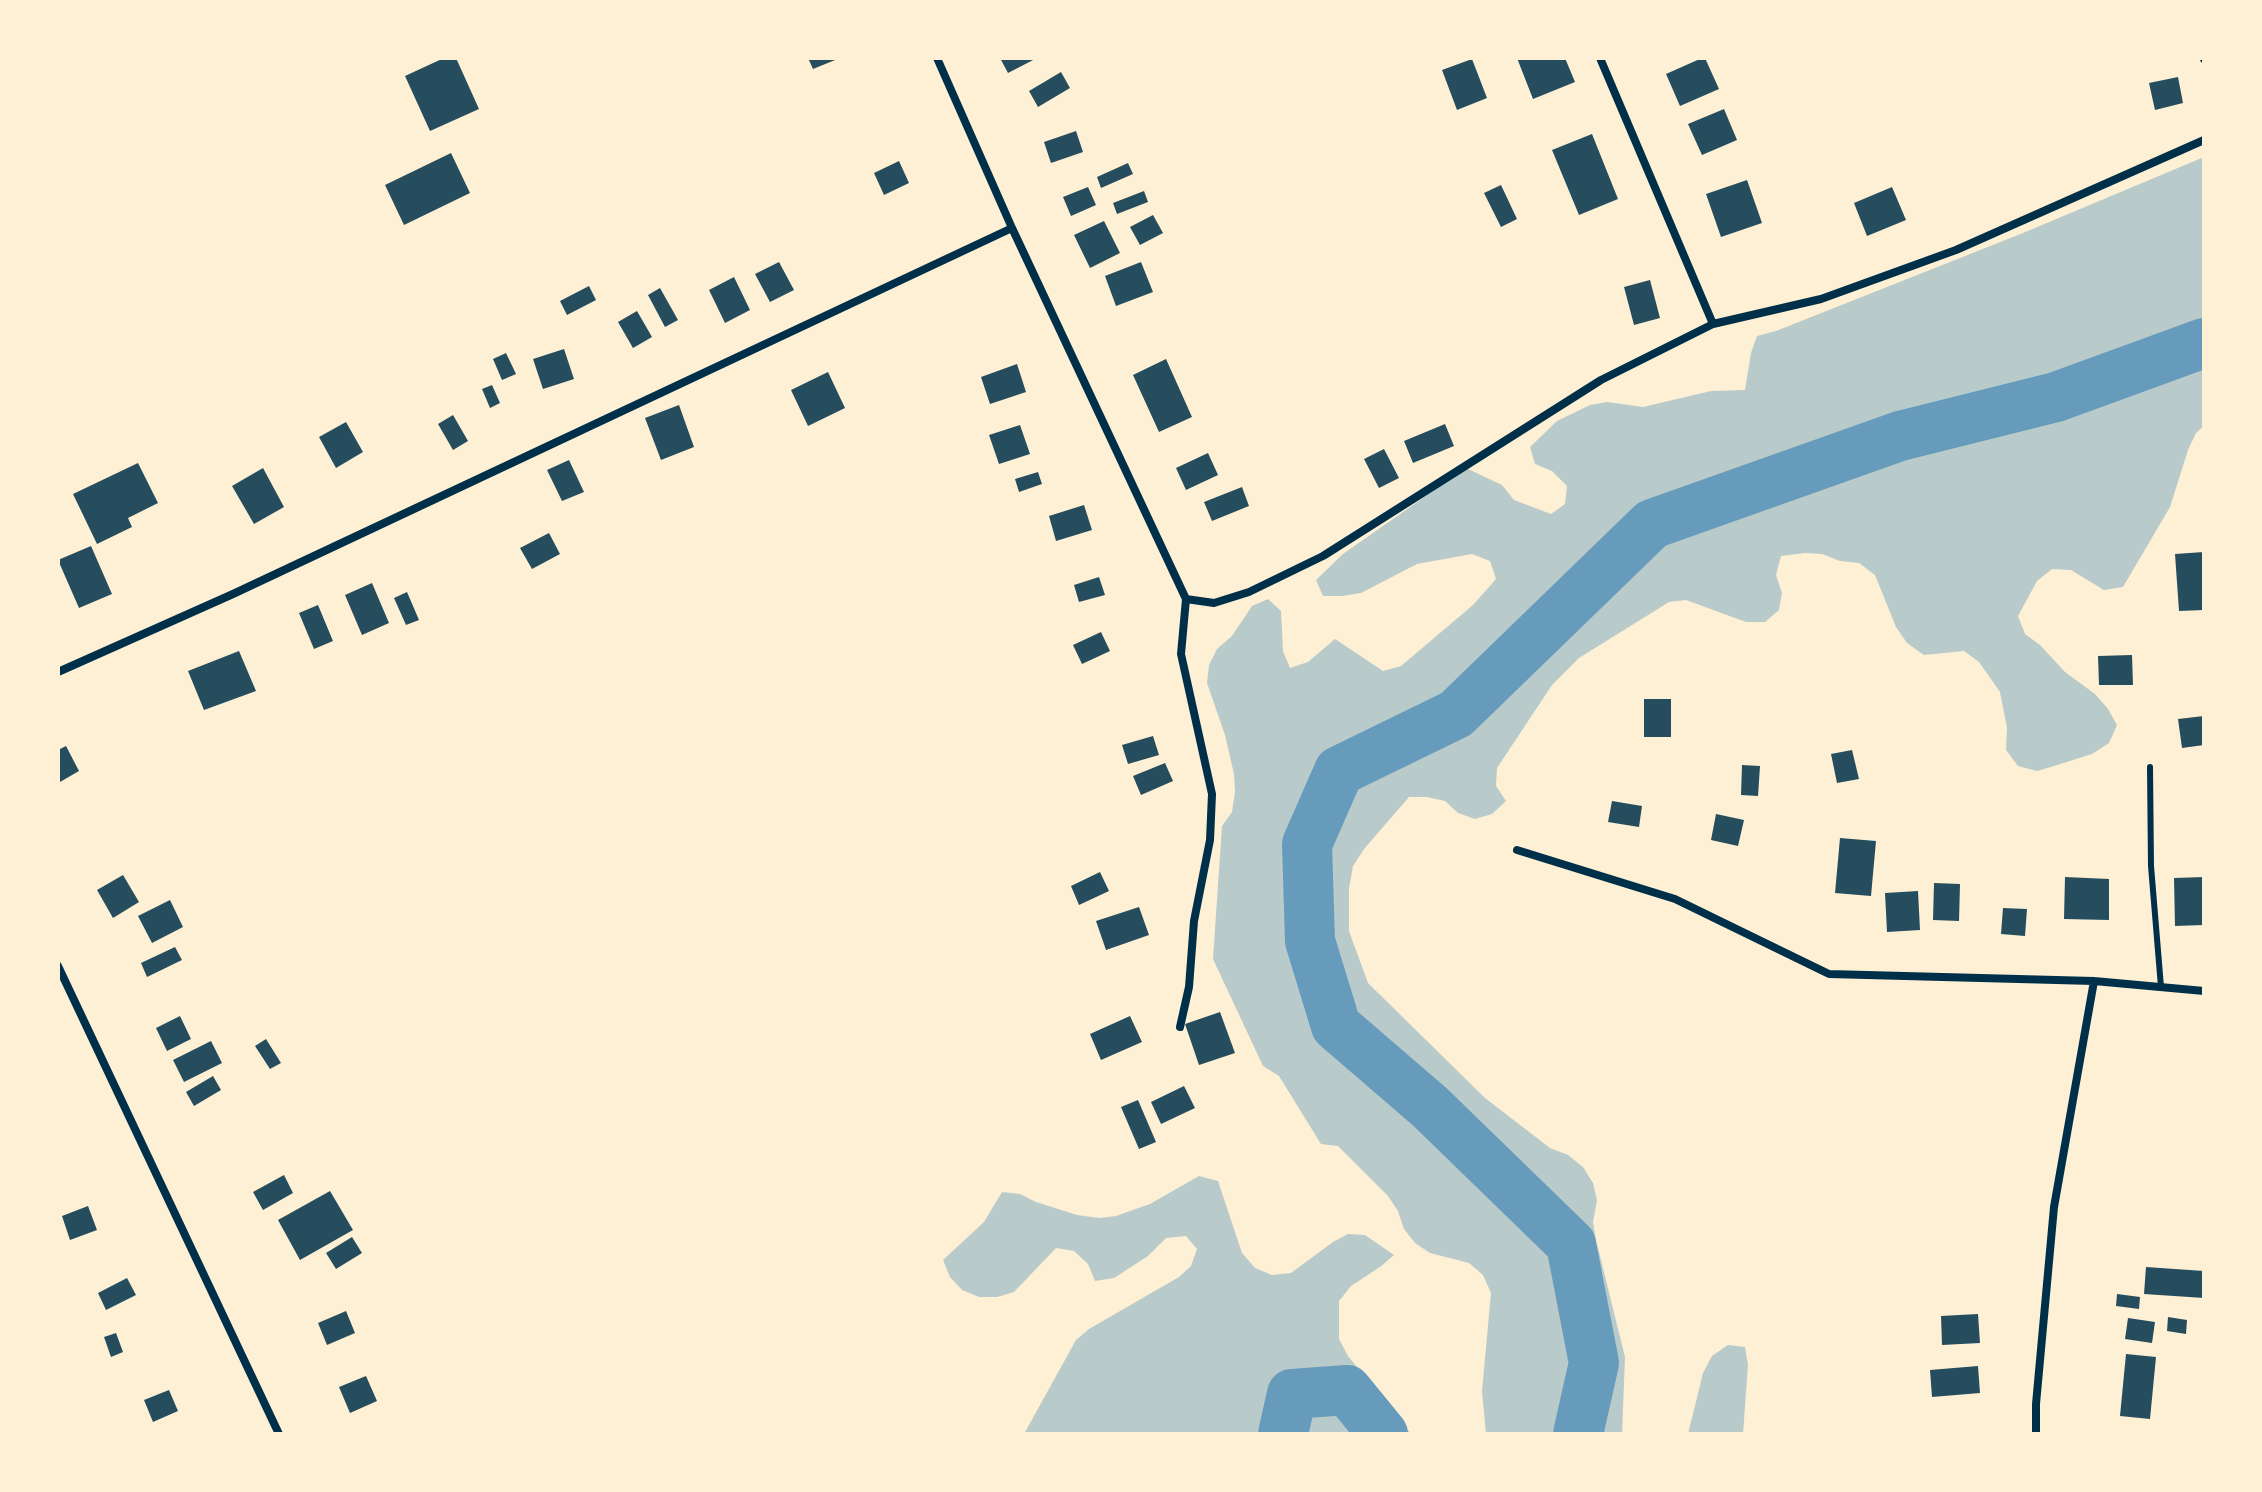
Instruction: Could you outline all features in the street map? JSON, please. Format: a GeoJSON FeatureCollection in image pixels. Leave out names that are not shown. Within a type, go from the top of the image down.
{"type":"FeatureCollection","features":[{"type":"Feature","properties":{"kind":"street"},"geometry":{"type":"LineString","coordinates":[[937,58],[1012,228],[1186,599],[1181,654],[1212,794],[1210,840],[1194,921],[1189,987],[1180,1027]]}},
{"type":"Feature","properties":{"kind":"street"},"geometry":{"type":"LineString","coordinates":[[1600,58],[1713,324]]}},
{"type":"Feature","properties":{"kind":"street"},"geometry":{"type":"LineString","coordinates":[[1186,599],[1214,603],[1249,592],[1323,556],[1601,380],[1713,324],[1821,299],[1956,250],[2204,140]]}},
{"type":"Feature","properties":{"kind":"street"},"geometry":{"type":"LineString","coordinates":[[58,672],[262,581],[1012,228]]}},
{"type":"Feature","properties":{"kind":"street"},"geometry":{"type":"LineString","coordinates":[[1517,850],[1675,899],[1829,974],[2094,981],[2204,991]]}},
{"type":"Feature","properties":{"kind":"street"},"geometry":{"type":"LineString","coordinates":[[58,966],[279,1434]]}},
{"type":"Feature","properties":{"kind":"street"},"geometry":{"type":"LineString","coordinates":[[2036,1434],[2054,1207],[2094,981]]}},
{"type":"Feature","properties":{"kind":"lane"},"geometry":{"type":"LineString","coordinates":[[2150,767],[2151,866],[2161,987]]}},
{"type":"Feature","properties":{"kind":"shaded area"},"geometry":{"type":"Polygon","coordinates":[[[2204,157],[2204,426],[2196,433],[2188,450],[2170,507],[2123,587],[2104,590],[2071,570],[2052,569],[2037,581],[2018,616],[2025,634],[2065,672],[2095,694],[2108,709],[2117,725],[2109,743],[2092,754],[2037,771],[2018,766],[2006,750],[2007,728],[2000,692],[1979,662],[1964,651],[1924,655],[1907,643],[1896,627],[1875,575],[1859,563],[1840,561],[1822,554],[1781,556],[1776,575],[1782,593],[1779,610],[1765,622],[1746,622],[1686,600],[1669,602],[1579,658],[1552,685],[1497,768],[1496,786],[1506,801],[1492,814],[1475,819],[1458,813],[1445,801],[1409,797],[1353,866],[1349,888],[1349,931],[1368,983],[1485,1098],[1550,1148],[1568,1155],[1583,1167],[1593,1183],[1597,1200],[1593,1222],[1596,1240],[1625,1357],[1622,1434],[1486,1434],[1482,1391],[1491,1293],[1483,1275],[1469,1263],[1430,1253],[1415,1243],[1404,1229],[1398,1211],[1388,1196],[1338,1146],[1321,1144],[1279,1076],[1263,1066],[1213,959],[1222,826],[1232,812],[1235,792],[1225,735],[1207,683],[1209,665],[1217,649],[1232,636],[1252,606],[1268,599],[1281,611],[1283,651],[1290,668],[1308,662],[1335,639],[1383,671],[1401,666],[1473,605],[1496,579],[1490,561],[1472,554],[1417,564],[1361,593],[1342,596],[1323,596],[1316,580],[1343,554],[1466,468],[1502,485],[1514,500],[1551,514],[1565,504],[1567,486],[1552,471],[1535,464],[1530,447],[1557,421],[1590,405],[1607,402],[1643,407],[1711,391],[1745,390],[1757,336],[2023,233],[2204,157]]]}},
{"type":"Feature","properties":{"kind":"shaded area"},"geometry":{"type":"Polygon","coordinates":[[[1199,1176],[1218,1181],[1242,1253],[1255,1268],[1272,1275],[1291,1273],[1348,1234],[1365,1235],[1394,1255],[1351,1286],[1339,1301],[1339,1339],[1348,1356],[1411,1434],[1024,1434],[1076,1340],[1089,1329],[1179,1277],[1191,1266],[1197,1249],[1186,1236],[1166,1238],[1148,1256],[1114,1278],[1095,1281],[1088,1264],[1074,1251],[1056,1248],[1014,1292],[997,1297],[979,1297],[962,1290],[950,1277],[943,1260],[984,1222],[1002,1192],[1020,1194],[1077,1215],[1099,1218],[1116,1216],[1150,1204],[1199,1176]]]}},
{"type":"Feature","properties":{"kind":"shaded area"},"geometry":{"type":"Polygon","coordinates":[[[1728,1345],[1745,1347],[1748,1365],[1743,1434],[1688,1434],[1703,1373],[1712,1356],[1728,1345]]]}},
{"type":"Feature","properties":{"kind":"building"},"geometry":{"type":"Polygon","coordinates":[[[444,58],[456,58],[479,109],[430,131],[405,76],[444,58]]]}},
{"type":"Feature","properties":{"kind":"building"},"geometry":{"type":"Polygon","coordinates":[[[808,58],[840,58],[813,69],[808,58]]]}},
{"type":"Feature","properties":{"kind":"building"},"geometry":{"type":"Polygon","coordinates":[[[1000,58],[1037,58],[1008,73],[1000,58]]]}},
{"type":"Feature","properties":{"kind":"building"},"geometry":{"type":"Polygon","coordinates":[[[1517,58],[1565,58],[1575,82],[1533,99],[1517,58]]]}},
{"type":"Feature","properties":{"kind":"building"},"geometry":{"type":"Polygon","coordinates":[[[1705,58],[1719,89],[1680,106],[1666,74],[1705,58]]]}},
{"type":"Feature","properties":{"kind":"building"},"geometry":{"type":"Polygon","coordinates":[[[1472,59],[1487,98],[1457,110],[1442,70],[1472,59]]]}},
{"type":"Feature","properties":{"kind":"building"},"geometry":{"type":"Polygon","coordinates":[[[1061,72],[1070,88],[1038,107],[1029,91],[1061,72]]]}},
{"type":"Feature","properties":{"kind":"building"},"geometry":{"type":"Polygon","coordinates":[[[2178,77],[2183,103],[2155,110],[2149,83],[2178,77]]]}},
{"type":"Feature","properties":{"kind":"building"},"geometry":{"type":"Polygon","coordinates":[[[1724,109],[1737,140],[1702,155],[1688,124],[1724,109]]]}},
{"type":"Feature","properties":{"kind":"building"},"geometry":{"type":"Polygon","coordinates":[[[1076,131],[1083,152],[1051,163],[1044,142],[1076,131]]]}},
{"type":"Feature","properties":{"kind":"building"},"geometry":{"type":"Polygon","coordinates":[[[1592,134],[1618,199],[1579,215],[1552,150],[1592,134]]]}},
{"type":"Feature","properties":{"kind":"building"},"geometry":{"type":"Polygon","coordinates":[[[451,153],[470,193],[404,225],[385,185],[451,153]]]}},
{"type":"Feature","properties":{"kind":"building"},"geometry":{"type":"Polygon","coordinates":[[[899,161],[909,183],[884,195],[874,173],[899,161]]]}},
{"type":"Feature","properties":{"kind":"building"},"geometry":{"type":"Polygon","coordinates":[[[1128,163],[1133,174],[1101,188],[1097,177],[1128,163]]]}},
{"type":"Feature","properties":{"kind":"building"},"geometry":{"type":"Polygon","coordinates":[[[1747,180],[1762,223],[1721,237],[1706,194],[1747,180]]]}},
{"type":"Feature","properties":{"kind":"building"},"geometry":{"type":"Polygon","coordinates":[[[1501,185],[1517,219],[1501,227],[1484,193],[1501,185]]]}},
{"type":"Feature","properties":{"kind":"building"},"geometry":{"type":"Polygon","coordinates":[[[1088,187],[1096,205],[1071,216],[1063,197],[1088,187]]]}},
{"type":"Feature","properties":{"kind":"building"},"geometry":{"type":"Polygon","coordinates":[[[1892,187],[1906,220],[1867,236],[1854,203],[1892,187]]]}},
{"type":"Feature","properties":{"kind":"building"},"geometry":{"type":"Polygon","coordinates":[[[1144,191],[1148,202],[1117,214],[1113,203],[1144,191]]]}},
{"type":"Feature","properties":{"kind":"building"},"geometry":{"type":"Polygon","coordinates":[[[1153,215],[1163,233],[1140,245],[1130,227],[1153,215]]]}},
{"type":"Feature","properties":{"kind":"building"},"geometry":{"type":"Polygon","coordinates":[[[1104,221],[1120,253],[1090,268],[1074,235],[1104,221]]]}},
{"type":"Feature","properties":{"kind":"building"},"geometry":{"type":"Polygon","coordinates":[[[779,262],[794,290],[770,302],[755,274],[779,262]]]}},
{"type":"Feature","properties":{"kind":"building"},"geometry":{"type":"Polygon","coordinates":[[[1141,262],[1153,292],[1116,306],[1105,276],[1141,262]]]}},
{"type":"Feature","properties":{"kind":"building"},"geometry":{"type":"Polygon","coordinates":[[[734,277],[750,310],[725,323],[709,290],[734,277]]]}},
{"type":"Feature","properties":{"kind":"building"},"geometry":{"type":"Polygon","coordinates":[[[1650,280],[1660,318],[1634,325],[1624,287],[1650,280]]]}},
{"type":"Feature","properties":{"kind":"building"},"geometry":{"type":"Polygon","coordinates":[[[589,286],[596,300],[567,315],[560,301],[589,286]]]}},
{"type":"Feature","properties":{"kind":"building"},"geometry":{"type":"Polygon","coordinates":[[[660,288],[678,320],[665,327],[648,295],[660,288]]]}},
{"type":"Feature","properties":{"kind":"building"},"geometry":{"type":"Polygon","coordinates":[[[637,311],[652,337],[633,348],[618,322],[637,311]]]}},
{"type":"Feature","properties":{"kind":"building"},"geometry":{"type":"Polygon","coordinates":[[[564,349],[574,379],[543,389],[533,359],[564,349]]]}},
{"type":"Feature","properties":{"kind":"building"},"geometry":{"type":"Polygon","coordinates":[[[506,353],[516,374],[502,380],[493,359],[506,353]]]}},
{"type":"Feature","properties":{"kind":"building"},"geometry":{"type":"Polygon","coordinates":[[[1166,359],[1192,417],[1159,432],[1133,375],[1166,359]]]}},
{"type":"Feature","properties":{"kind":"building"},"geometry":{"type":"Polygon","coordinates":[[[1017,364],[1026,392],[990,404],[981,377],[1017,364]]]}},
{"type":"Feature","properties":{"kind":"building"},"geometry":{"type":"Polygon","coordinates":[[[828,372],[845,408],[808,426],[791,390],[828,372]]]}},
{"type":"Feature","properties":{"kind":"building"},"geometry":{"type":"Polygon","coordinates":[[[492,385],[500,403],[490,408],[482,389],[492,385]]]}},
{"type":"Feature","properties":{"kind":"building"},"geometry":{"type":"Polygon","coordinates":[[[679,405],[694,447],[661,460],[645,418],[679,405]]]}},
{"type":"Feature","properties":{"kind":"building"},"geometry":{"type":"Polygon","coordinates":[[[453,415],[468,441],[453,450],[438,424],[453,415]]]}},
{"type":"Feature","properties":{"kind":"building"},"geometry":{"type":"Polygon","coordinates":[[[346,422],[363,452],[336,468],[319,437],[346,422]]]}},
{"type":"Feature","properties":{"kind":"building"},"geometry":{"type":"Polygon","coordinates":[[[1445,424],[1454,446],[1413,463],[1404,441],[1445,424]]]}},
{"type":"Feature","properties":{"kind":"building"},"geometry":{"type":"Polygon","coordinates":[[[1020,425],[1030,454],[999,464],[989,435],[1020,425]]]}},
{"type":"Feature","properties":{"kind":"building"},"geometry":{"type":"Polygon","coordinates":[[[1384,449],[1399,478],[1379,488],[1364,459],[1384,449]]]}},
{"type":"Feature","properties":{"kind":"building"},"geometry":{"type":"Polygon","coordinates":[[[1208,453],[1218,475],[1186,490],[1176,468],[1208,453]]]}},
{"type":"Feature","properties":{"kind":"building"},"geometry":{"type":"Polygon","coordinates":[[[569,460],[584,492],[562,501],[547,470],[569,460]]]}},
{"type":"Feature","properties":{"kind":"building"},"geometry":{"type":"Polygon","coordinates":[[[138,463],[158,503],[128,518],[132,527],[97,544],[73,494],[138,463]]]}},
{"type":"Feature","properties":{"kind":"building"},"geometry":{"type":"Polygon","coordinates":[[[263,468],[284,507],[254,524],[232,486],[263,468]]]}},
{"type":"Feature","properties":{"kind":"building"},"geometry":{"type":"Polygon","coordinates":[[[1038,472],[1042,484],[1019,492],[1015,479],[1038,472]]]}},
{"type":"Feature","properties":{"kind":"building"},"geometry":{"type":"Polygon","coordinates":[[[1242,487],[1249,506],[1212,521],[1204,502],[1242,487]]]}},
{"type":"Feature","properties":{"kind":"building"},"geometry":{"type":"Polygon","coordinates":[[[1084,505],[1092,530],[1056,541],[1049,516],[1084,505]]]}},
{"type":"Feature","properties":{"kind":"building"},"geometry":{"type":"Polygon","coordinates":[[[549,533],[560,554],[532,569],[520,548],[549,533]]]}},
{"type":"Feature","properties":{"kind":"building"},"geometry":{"type":"Polygon","coordinates":[[[91,546],[112,594],[79,608],[58,560],[91,546]]]}},
{"type":"Feature","properties":{"kind":"building"},"geometry":{"type":"Polygon","coordinates":[[[2204,552],[2204,610],[2179,611],[2175,554],[2204,552]]]}},
{"type":"Feature","properties":{"kind":"building"},"geometry":{"type":"Polygon","coordinates":[[[1099,577],[1105,595],[1079,602],[1074,585],[1099,577]]]}},
{"type":"Feature","properties":{"kind":"building"},"geometry":{"type":"Polygon","coordinates":[[[372,583],[389,623],[362,635],[345,595],[372,583]]]}},
{"type":"Feature","properties":{"kind":"building"},"geometry":{"type":"Polygon","coordinates":[[[407,592],[419,620],[406,625],[394,598],[407,592]]]}},
{"type":"Feature","properties":{"kind":"building"},"geometry":{"type":"Polygon","coordinates":[[[318,605],[333,641],[314,649],[299,613],[318,605]]]}},
{"type":"Feature","properties":{"kind":"building"},"geometry":{"type":"Polygon","coordinates":[[[1101,632],[1110,651],[1082,664],[1073,645],[1101,632]]]}},
{"type":"Feature","properties":{"kind":"building"},"geometry":{"type":"Polygon","coordinates":[[[239,651],[256,691],[204,710],[188,671],[239,651]]]}},
{"type":"Feature","properties":{"kind":"building"},"geometry":{"type":"Polygon","coordinates":[[[2132,655],[2133,685],[2099,685],[2098,656],[2132,655]]]}},
{"type":"Feature","properties":{"kind":"building"},"geometry":{"type":"Polygon","coordinates":[[[1644,699],[1671,699],[1671,737],[1644,737],[1644,699]]]}},
{"type":"Feature","properties":{"kind":"building"},"geometry":{"type":"Polygon","coordinates":[[[2204,716],[2204,745],[2182,748],[2178,719],[2204,716]]]}},
{"type":"Feature","properties":{"kind":"building"},"geometry":{"type":"Polygon","coordinates":[[[1153,736],[1159,755],[1128,764],[1122,745],[1153,736]]]}},
{"type":"Feature","properties":{"kind":"building"},"geometry":{"type":"Polygon","coordinates":[[[66,746],[79,771],[60,782],[58,750],[66,746]]]}},
{"type":"Feature","properties":{"kind":"building"},"geometry":{"type":"Polygon","coordinates":[[[1852,750],[1859,779],[1837,783],[1831,754],[1852,750]]]}},
{"type":"Feature","properties":{"kind":"building"},"geometry":{"type":"Polygon","coordinates":[[[1165,763],[1173,781],[1141,795],[1133,776],[1165,763]]]}},
{"type":"Feature","properties":{"kind":"building"},"geometry":{"type":"Polygon","coordinates":[[[1742,765],[1760,766],[1758,796],[1741,795],[1742,765]]]}},
{"type":"Feature","properties":{"kind":"building"},"geometry":{"type":"Polygon","coordinates":[[[1612,801],[1642,806],[1639,827],[1608,822],[1612,801]]]}},
{"type":"Feature","properties":{"kind":"building"},"geometry":{"type":"Polygon","coordinates":[[[1716,814],[1744,820],[1738,846],[1711,840],[1716,814]]]}},
{"type":"Feature","properties":{"kind":"building"},"geometry":{"type":"Polygon","coordinates":[[[1840,838],[1876,841],[1871,896],[1835,893],[1840,838]]]}},
{"type":"Feature","properties":{"kind":"building"},"geometry":{"type":"Polygon","coordinates":[[[1100,872],[1109,891],[1079,905],[1071,886],[1100,872]]]}},
{"type":"Feature","properties":{"kind":"building"},"geometry":{"type":"Polygon","coordinates":[[[123,875],[139,902],[113,918],[97,890],[123,875]]]}},
{"type":"Feature","properties":{"kind":"building"},"geometry":{"type":"Polygon","coordinates":[[[2065,877],[2109,879],[2109,920],[2064,919],[2065,877]]]}},
{"type":"Feature","properties":{"kind":"building"},"geometry":{"type":"Polygon","coordinates":[[[2204,877],[2204,925],[2175,926],[2174,878],[2204,877]]]}},
{"type":"Feature","properties":{"kind":"building"},"geometry":{"type":"Polygon","coordinates":[[[1934,883],[1960,884],[1959,921],[1933,920],[1934,883]]]}},
{"type":"Feature","properties":{"kind":"building"},"geometry":{"type":"Polygon","coordinates":[[[1918,891],[1920,930],[1887,932],[1885,893],[1918,891]]]}},
{"type":"Feature","properties":{"kind":"building"},"geometry":{"type":"Polygon","coordinates":[[[170,900],[183,927],[152,943],[138,916],[170,900]]]}},
{"type":"Feature","properties":{"kind":"building"},"geometry":{"type":"Polygon","coordinates":[[[1139,907],[1149,935],[1106,950],[1096,921],[1139,907]]]}},
{"type":"Feature","properties":{"kind":"building"},"geometry":{"type":"Polygon","coordinates":[[[2003,908],[2027,909],[2025,936],[2001,934],[2003,908]]]}},
{"type":"Feature","properties":{"kind":"building"},"geometry":{"type":"Polygon","coordinates":[[[175,947],[182,960],[147,977],[141,963],[175,947]]]}},
{"type":"Feature","properties":{"kind":"building"},"geometry":{"type":"Polygon","coordinates":[[[1220,1012],[1235,1053],[1199,1065],[1185,1024],[1220,1012]]]}},
{"type":"Feature","properties":{"kind":"building"},"geometry":{"type":"Polygon","coordinates":[[[180,1016],[191,1039],[167,1051],[156,1028],[180,1016]]]}},
{"type":"Feature","properties":{"kind":"building"},"geometry":{"type":"Polygon","coordinates":[[[1130,1016],[1142,1042],[1101,1060],[1090,1034],[1130,1016]]]}},
{"type":"Feature","properties":{"kind":"building"},"geometry":{"type":"Polygon","coordinates":[[[266,1039],[281,1063],[270,1069],[255,1046],[266,1039]]]}},
{"type":"Feature","properties":{"kind":"building"},"geometry":{"type":"Polygon","coordinates":[[[211,1041],[222,1063],[184,1082],[173,1060],[211,1041]]]}},
{"type":"Feature","properties":{"kind":"building"},"geometry":{"type":"Polygon","coordinates":[[[213,1076],[221,1090],[194,1106],[186,1092],[213,1076]]]}},
{"type":"Feature","properties":{"kind":"building"},"geometry":{"type":"Polygon","coordinates":[[[1184,1086],[1195,1108],[1161,1124],[1151,1102],[1184,1086]]]}},
{"type":"Feature","properties":{"kind":"building"},"geometry":{"type":"Polygon","coordinates":[[[1138,1100],[1156,1142],[1139,1149],[1121,1107],[1138,1100]]]}},
{"type":"Feature","properties":{"kind":"building"},"geometry":{"type":"Polygon","coordinates":[[[284,1175],[293,1193],[263,1210],[253,1192],[284,1175]]]}},
{"type":"Feature","properties":{"kind":"building"},"geometry":{"type":"Polygon","coordinates":[[[330,1191],[353,1230],[300,1260],[278,1220],[330,1191]]]}},
{"type":"Feature","properties":{"kind":"building"},"geometry":{"type":"Polygon","coordinates":[[[88,1206],[97,1230],[70,1240],[62,1216],[88,1206]]]}},
{"type":"Feature","properties":{"kind":"building"},"geometry":{"type":"Polygon","coordinates":[[[352,1237],[362,1253],[336,1269],[326,1253],[352,1237]]]}},
{"type":"Feature","properties":{"kind":"building"},"geometry":{"type":"Polygon","coordinates":[[[2146,1267],[2204,1271],[2204,1298],[2144,1294],[2146,1267]]]}},
{"type":"Feature","properties":{"kind":"building"},"geometry":{"type":"Polygon","coordinates":[[[127,1278],[136,1295],[106,1310],[98,1293],[127,1278]]]}},
{"type":"Feature","properties":{"kind":"building"},"geometry":{"type":"Polygon","coordinates":[[[2117,1294],[2140,1297],[2139,1309],[2116,1306],[2117,1294]]]}},
{"type":"Feature","properties":{"kind":"building"},"geometry":{"type":"Polygon","coordinates":[[[346,1311],[355,1333],[327,1345],[318,1323],[346,1311]]]}},
{"type":"Feature","properties":{"kind":"building"},"geometry":{"type":"Polygon","coordinates":[[[1978,1314],[1980,1343],[1942,1345],[1941,1316],[1978,1314]]]}},
{"type":"Feature","properties":{"kind":"building"},"geometry":{"type":"Polygon","coordinates":[[[2168,1317],[2187,1320],[2186,1334],[2167,1331],[2168,1317]]]}},
{"type":"Feature","properties":{"kind":"building"},"geometry":{"type":"Polygon","coordinates":[[[2128,1318],[2155,1322],[2152,1343],[2125,1339],[2128,1318]]]}},
{"type":"Feature","properties":{"kind":"building"},"geometry":{"type":"Polygon","coordinates":[[[116,1333],[123,1352],[111,1357],[104,1337],[116,1333]]]}},
{"type":"Feature","properties":{"kind":"building"},"geometry":{"type":"Polygon","coordinates":[[[2126,1354],[2156,1357],[2150,1419],[2120,1416],[2126,1354]]]}},
{"type":"Feature","properties":{"kind":"building"},"geometry":{"type":"Polygon","coordinates":[[[1978,1366],[1980,1393],[1932,1397],[1930,1370],[1978,1366]]]}},
{"type":"Feature","properties":{"kind":"building"},"geometry":{"type":"Polygon","coordinates":[[[366,1376],[377,1401],[350,1413],[339,1387],[366,1376]]]}},
{"type":"Feature","properties":{"kind":"building"},"geometry":{"type":"Polygon","coordinates":[[[169,1390],[178,1411],[153,1422],[144,1400],[169,1390]]]}},
{"type":"Feature","properties":{"kind":"waterway"},"geometry":{"type":"LineString","coordinates":[[1578,1434],[1594,1363],[1571,1244],[1430,1107],[1336,1026],[1310,941],[1307,844],[1339,771],[1456,714],[1652,524],[1900,436],[2056,397],[2204,343]]}},
{"type":"Feature","properties":{"kind":"waterway"},"geometry":{"type":"LineString","coordinates":[[1283,1434],[1292,1394],[1347,1390],[1383,1434]]}}]}
